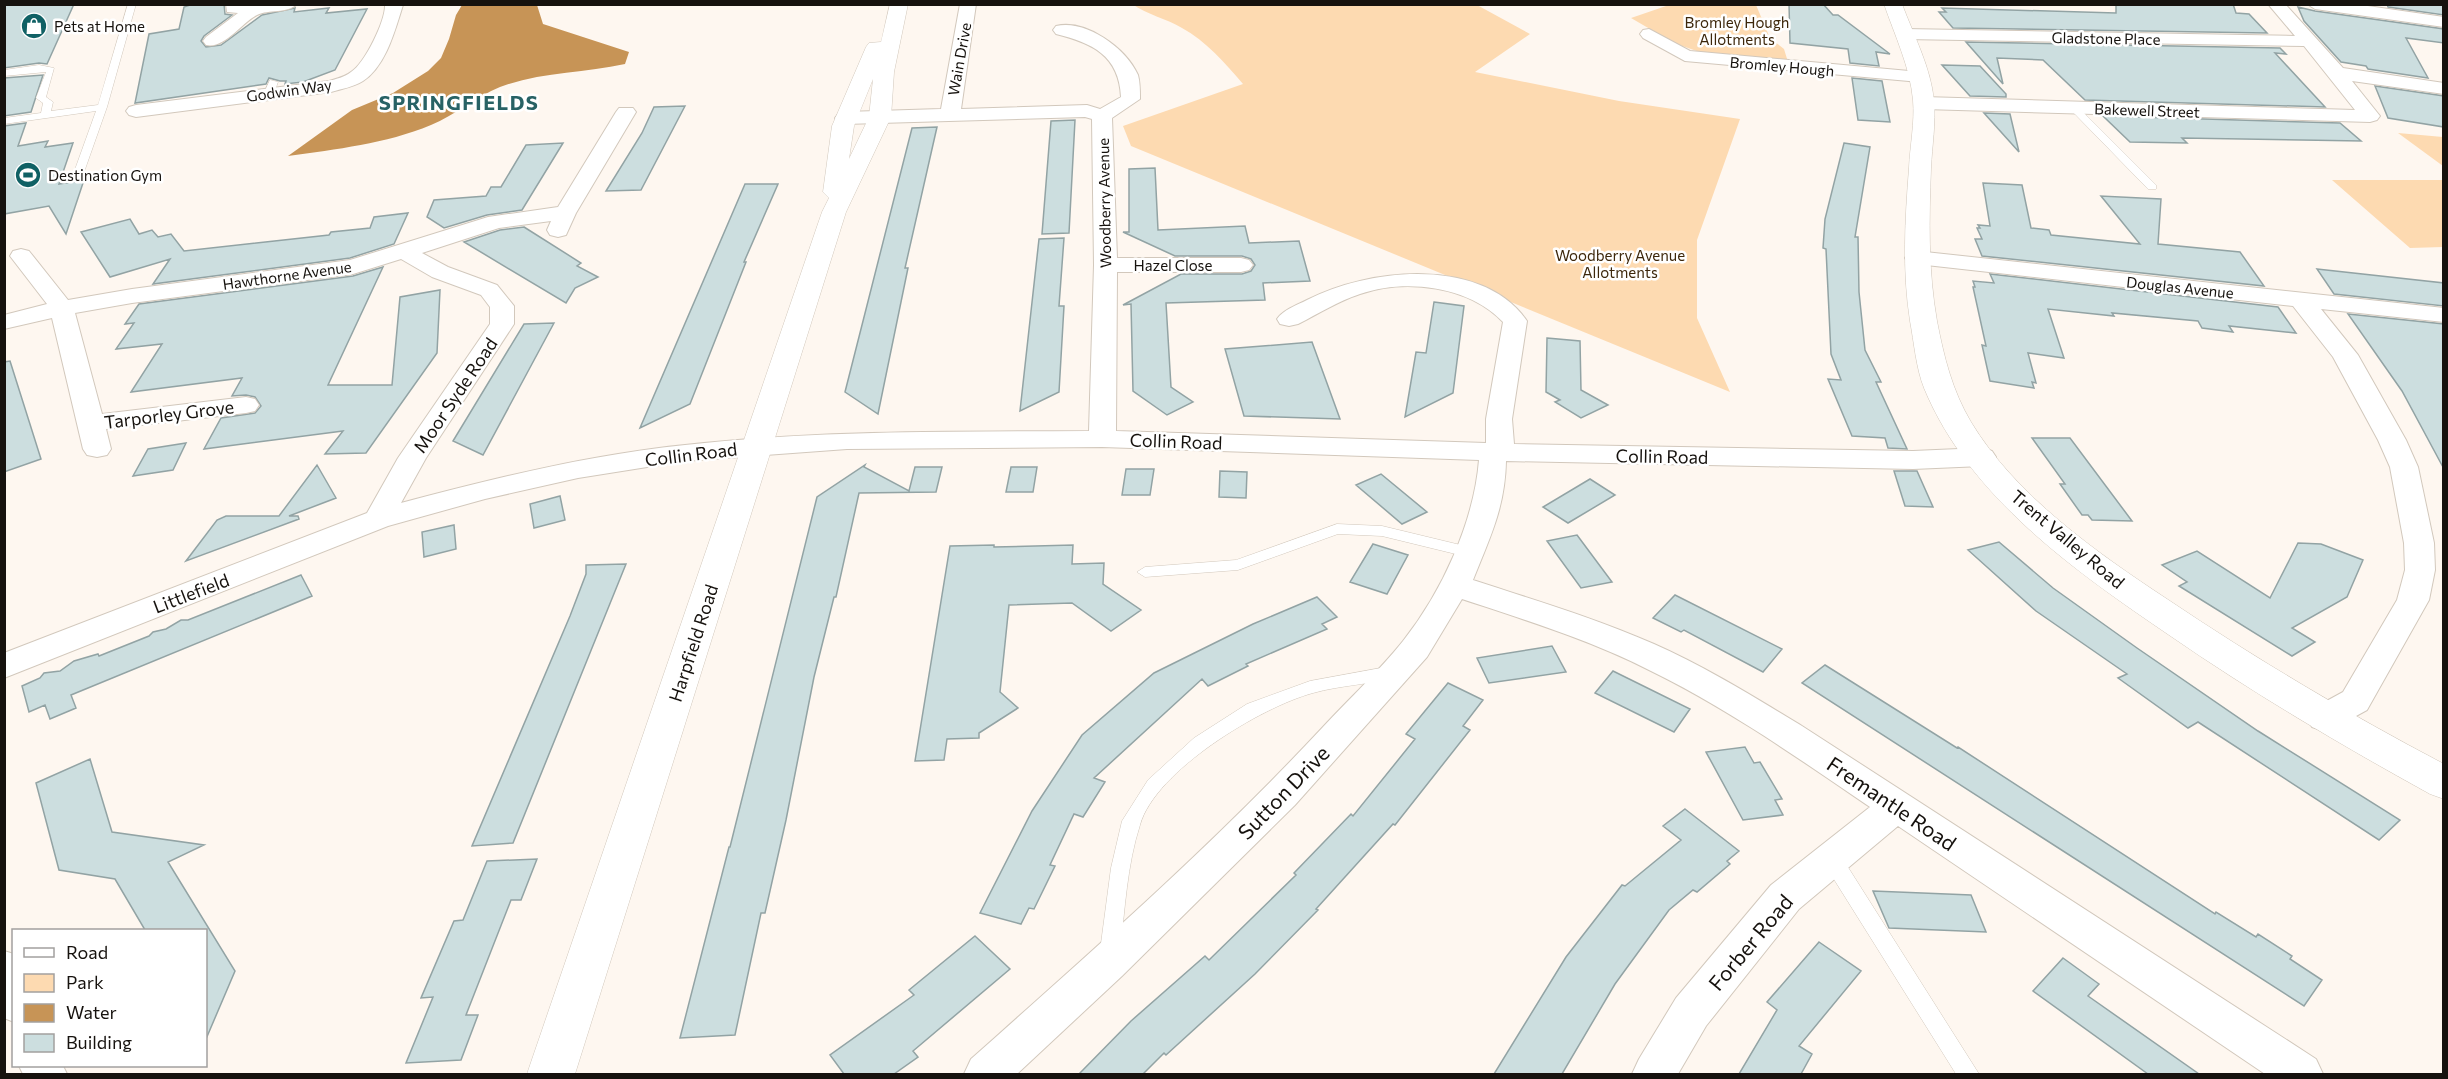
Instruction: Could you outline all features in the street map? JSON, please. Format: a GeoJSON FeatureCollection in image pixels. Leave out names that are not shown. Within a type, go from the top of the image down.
{"type":"FeatureCollection","features":[{"type":"Feature","properties":{"kind":"street"},"geometry":{"type":"LineString","coordinates":[[234,4],[233,8],[253,10],[289,4]]}},
{"type":"Feature","properties":{"kind":"street","name":"Godwin Way"},"geometry":{"type":"LineString","coordinates":[[136,111],[271,88],[331,86],[360,75],[385,34],[396,5],[393,4]]}},
{"type":"Feature","properties":{"kind":"street","name":"Harpfield Road"},"geometry":{"type":"LineString","coordinates":[[834,212],[839,143],[845,118],[870,68],[880,32],[882,4]]}},
{"type":"Feature","properties":{"kind":"street","name":"Harpfield Road"},"geometry":{"type":"LineString","coordinates":[[551,1074],[834,212],[880,117],[884,72],[899,4]]}},
{"type":"Feature","properties":{"kind":"street","name":"Wain Drive"},"geometry":{"type":"LineString","coordinates":[[950,114],[968,4]]}},
{"type":"Feature","properties":{"kind":"street","name":"Trent Valley Road"},"geometry":{"type":"LineString","coordinates":[[1893,4],[1922,90],[1916,258],[1923,322],[1939,387],[1962,430],[2017,499],[2125,588],[2245,670],[2324,718],[2444,783]]}},
{"type":"Feature","properties":{"kind":"street"},"geometry":{"type":"LineString","coordinates":[[2276,4],[2337,73],[2444,89]]}},
{"type":"Feature","properties":{"kind":"street"},"geometry":{"type":"LineString","coordinates":[[2315,4],[2444,22]]}},
{"type":"Feature","properties":{"kind":"street"},"geometry":{"type":"LineString","coordinates":[[212,41],[253,10]]}},
{"type":"Feature","properties":{"kind":"street"},"geometry":{"type":"LineString","coordinates":[[1062,30],[1079,32],[1110,50],[1129,76],[1131,99],[1102,116]]}},
{"type":"Feature","properties":{"kind":"street","name":"Bromley Hough"},"geometry":{"type":"LineString","coordinates":[[1649,34],[1685,56],[1922,90]]}},
{"type":"Feature","properties":{"kind":"street","name":"Gladstone Place"},"geometry":{"type":"LineString","coordinates":[[1905,34],[2307,41]]}},
{"type":"Feature","properties":{"kind":"street","name":"Bakewell Street"},"geometry":{"type":"LineString","coordinates":[[1922,90],[2074,108],[2370,116],[2337,73]]}},
{"type":"Feature","properties":{"kind":"street","name":"Woodberry Avenue"},"geometry":{"type":"LineString","coordinates":[[845,118],[1087,111],[1102,116],[1106,265],[1102,439]]}},
{"type":"Feature","properties":{"kind":"street","name":"Hawthorne Avenue"},"geometry":{"type":"LineString","coordinates":[[4,322],[62,308],[132,296],[344,268],[496,222],[562,221],[601,134],[626,112]]}},
{"type":"Feature","properties":{"kind":"street","name":"Moor Syde Road"},"geometry":{"type":"LineString","coordinates":[[378,519],[412,458],[502,324],[502,306],[489,290],[440,272],[403,251]]}},
{"type":"Feature","properties":{"kind":"street"},"geometry":{"type":"LineString","coordinates":[[21,256],[62,308]]}},
{"type":"Feature","properties":{"kind":"street","name":"Douglas Avenue"},"geometry":{"type":"LineString","coordinates":[[1916,258],[2444,315]]}},
{"type":"Feature","properties":{"kind":"street","name":"Hazel Close"},"geometry":{"type":"LineString","coordinates":[[1106,265],[1241,265]]}},
{"type":"Feature","properties":{"kind":"street","name":"Sutton Drive"},"geometry":{"type":"LineString","coordinates":[[986,1074],[1108,963],[1282,795],[1396,672],[1415,649],[1455,585],[1484,517],[1491,489],[1499,419],[1512,350],[1515,321],[1507,309],[1464,288],[1414,279],[1382,281],[1355,287],[1289,319]]}},
{"type":"Feature","properties":{"kind":"street"},"geometry":{"type":"LineString","coordinates":[[2301,300],[2345,355],[2392,440],[2404,467],[2419,543],[2420,570],[2413,600],[2355,701],[2324,718]]}},
{"type":"Feature","properties":{"kind":"street","name":"Tarporley Grove"},"geometry":{"type":"LineString","coordinates":[[62,308],[97,449]]}},
{"type":"Feature","properties":{"kind":"street","name":"Tarporley Grove"},"geometry":{"type":"LineString","coordinates":[[91,423],[246,405]]}},
{"type":"Feature","properties":{"kind":"street","name":"Collin Road"},"geometry":{"type":"LineString","coordinates":[[378,519],[482,491],[578,469],[685,453],[847,441],[1102,439],[1497,452],[1913,460],[1982,457]]}},
{"type":"Feature","properties":{"kind":"street","name":"Littlefield"},"geometry":{"type":"LineString","coordinates":[[4,666],[378,519]]}},
{"type":"Feature","properties":{"kind":"street","name":"Fremantle Road"},"geometry":{"type":"LineString","coordinates":[[1455,585],[1560,620],[1643,653],[1719,692],[1790,735],[2301,1074]]}},
{"type":"Feature","properties":{"kind":"street","name":"Forber Road"},"geometry":{"type":"LineString","coordinates":[[1654,1074],[1691,1012],[1785,897],[1897,806]]}},
{"type":"Feature","properties":{"kind":"street"},"geometry":{"type":"LineString","coordinates":[[4,969],[7,989],[12,999]]}},
{"type":"Feature","properties":{"kind":"lane"},"geometry":{"type":"LineString","coordinates":[[78,175],[102,107],[132,4]]}},
{"type":"Feature","properties":{"kind":"lane"},"geometry":{"type":"LineString","coordinates":[[4,73],[39,68],[51,70],[41,98],[48,102],[45,115]]}},
{"type":"Feature","properties":{"kind":"lane"},"geometry":{"type":"LineString","coordinates":[[4,122],[102,107]]}},
{"type":"Feature","properties":{"kind":"lane"},"geometry":{"type":"LineString","coordinates":[[2074,108],[2152,187]]}},
{"type":"Feature","properties":{"kind":"lane"},"geometry":{"type":"LineString","coordinates":[[1144,572],[1239,565],[1337,529],[1382,531],[1468,552]]}},
{"type":"Feature","properties":{"kind":"lane"},"geometry":{"type":"LineString","coordinates":[[1108,963],[1121,868],[1131,821],[1154,785],[1200,743],[1253,710],[1310,687],[1396,672]]}},
{"type":"Feature","properties":{"kind":"lane"},"geometry":{"type":"LineString","coordinates":[[1832,859],[1968,1074]]}},
{"type":"Feature","properties":{"kind":"green space","name":"Woodberry Avenue Allotments"},"geometry":{"type":"Polygon","coordinates":[[[1132,4],[1477,5],[1530,34],[1475,72],[1619,101],[1740,119],[1697,240],[1697,318],[1730,392],[1131,146],[1123,126],[1243,84],[1222,60],[1191,33],[1132,4]]]}},
{"type":"Feature","properties":{"kind":"green space","name":"Bromley Hough Allotments"},"geometry":{"type":"Polygon","coordinates":[[[1669,5],[1756,5],[1770,38],[1784,49],[1788,62],[1705,54],[1674,43],[1631,18],[1669,5]]]}},
{"type":"Feature","properties":{"kind":"green space"},"geometry":{"type":"Polygon","coordinates":[[[2398,133],[2443,137],[2443,166],[2398,133]]]}},
{"type":"Feature","properties":{"kind":"green space"},"geometry":{"type":"Polygon","coordinates":[[[2332,180],[2443,180],[2443,247],[2410,248],[2332,180]]]}},
{"type":"Feature","properties":{"kind":"water"},"geometry":{"type":"Polygon","coordinates":[[[462,5],[537,5],[543,24],[629,52],[625,64],[531,78],[500,87],[440,121],[414,132],[361,145],[288,156],[352,110],[393,93],[428,71],[441,58],[456,15],[462,5]]]}},
{"type":"Feature","properties":{"kind":"building"},"geometry":{"type":"Polygon","coordinates":[[[4,4],[74,4],[47,64],[4,68],[4,4]]]}},
{"type":"Feature","properties":{"kind":"building"},"geometry":{"type":"Polygon","coordinates":[[[193,4],[224,4],[225,14],[232,15],[204,36],[201,41],[206,47],[221,45],[262,15],[295,8],[294,12],[329,8],[326,13],[367,9],[335,70],[303,82],[285,84],[286,81],[269,78],[266,84],[135,103],[149,34],[179,29],[184,7],[193,4]]]}},
{"type":"Feature","properties":{"kind":"building"},"geometry":{"type":"Polygon","coordinates":[[[1789,4],[1823,4],[1833,15],[1838,15],[1890,54],[1876,52],[1879,66],[1850,63],[1848,49],[1790,43],[1789,4]]]}},
{"type":"Feature","properties":{"kind":"building"},"geometry":{"type":"Polygon","coordinates":[[[2116,4],[2233,4],[2236,13],[2249,14],[2267,33],[1953,28],[1939,12],[1946,12],[1942,8],[2116,13],[2116,4]]]}},
{"type":"Feature","properties":{"kind":"building"},"geometry":{"type":"Polygon","coordinates":[[[2387,4],[2444,4],[2444,15],[2388,7],[2387,4]]]}},
{"type":"Feature","properties":{"kind":"building"},"geometry":{"type":"Polygon","coordinates":[[[2298,7],[2444,29],[2444,43],[2406,38],[2428,78],[2368,69],[2366,66],[2341,62],[2304,21],[2298,7]]]}},
{"type":"Feature","properties":{"kind":"building"},"geometry":{"type":"Polygon","coordinates":[[[1966,42],[2280,48],[2286,54],[2275,53],[2325,107],[2085,100],[2043,60],[1997,58],[2003,84],[1966,42]]]}},
{"type":"Feature","properties":{"kind":"building"},"geometry":{"type":"Polygon","coordinates":[[[1942,65],[1980,66],[2006,94],[2006,97],[1970,96],[1942,65]]]}},
{"type":"Feature","properties":{"kind":"building"},"geometry":{"type":"Polygon","coordinates":[[[43,75],[31,112],[4,116],[4,78],[43,75]]]}},
{"type":"Feature","properties":{"kind":"building"},"geometry":{"type":"Polygon","coordinates":[[[1852,78],[1882,81],[1890,122],[1858,120],[1852,78]]]}},
{"type":"Feature","properties":{"kind":"building"},"geometry":{"type":"Polygon","coordinates":[[[2375,86],[2444,96],[2444,127],[2388,118],[2375,86]]]}},
{"type":"Feature","properties":{"kind":"building"},"geometry":{"type":"Polygon","coordinates":[[[685,106],[641,190],[606,191],[642,133],[654,107],[685,106]]]}},
{"type":"Feature","properties":{"kind":"building"},"geometry":{"type":"Polygon","coordinates":[[[1984,113],[2010,114],[2019,152],[1984,113]]]}},
{"type":"Feature","properties":{"kind":"building"},"geometry":{"type":"Polygon","coordinates":[[[2103,116],[2340,123],[2361,141],[2182,138],[2187,143],[2130,142],[2103,116]]]}},
{"type":"Feature","properties":{"kind":"building"},"geometry":{"type":"Polygon","coordinates":[[[1075,120],[1069,233],[1042,234],[1051,121],[1075,120]]]}},
{"type":"Feature","properties":{"kind":"building","name":"Destination Gym"},"geometry":{"type":"Polygon","coordinates":[[[26,123],[18,146],[48,141],[45,147],[73,143],[59,184],[84,180],[66,234],[49,206],[4,214],[4,126],[26,123]]]}},
{"type":"Feature","properties":{"kind":"building"},"geometry":{"type":"Polygon","coordinates":[[[937,127],[905,268],[908,268],[878,414],[845,392],[912,128],[937,127]]]}},
{"type":"Feature","properties":{"kind":"building"},"geometry":{"type":"Polygon","coordinates":[[[563,143],[522,210],[487,215],[444,228],[427,217],[434,200],[486,196],[491,187],[501,187],[526,145],[563,143]]]}},
{"type":"Feature","properties":{"kind":"building"},"geometry":{"type":"Polygon","coordinates":[[[1844,143],[1870,147],[1855,237],[1858,237],[1859,292],[1865,350],[1881,382],[1876,382],[1907,449],[1888,448],[1885,438],[1852,436],[1828,379],[1841,380],[1831,354],[1826,249],[1823,248],[1825,219],[1844,143]]]}},
{"type":"Feature","properties":{"kind":"building"},"geometry":{"type":"Polygon","coordinates":[[[1155,168],[1158,230],[1245,226],[1249,243],[1299,241],[1310,281],[1263,283],[1265,300],[1166,303],[1171,387],[1193,402],[1167,415],[1133,391],[1131,304],[1123,305],[1181,274],[1242,274],[1251,271],[1255,265],[1251,259],[1242,256],[1175,256],[1123,232],[1129,232],[1129,169],[1155,168]]]}},
{"type":"Feature","properties":{"kind":"building"},"geometry":{"type":"Polygon","coordinates":[[[1983,183],[2022,185],[2031,228],[2049,230],[2051,235],[2140,244],[2101,196],[2161,199],[2158,244],[2240,252],[2264,286],[1982,256],[1975,239],[1982,239],[1977,228],[1980,228],[1978,225],[1990,226],[1983,183]]]}},
{"type":"Feature","properties":{"kind":"building"},"geometry":{"type":"Polygon","coordinates":[[[745,184],[778,184],[744,262],[746,262],[690,404],[640,428],[745,184]]]}},
{"type":"Feature","properties":{"kind":"building"},"geometry":{"type":"Polygon","coordinates":[[[408,213],[394,244],[350,258],[153,284],[170,259],[110,277],[81,232],[130,219],[139,234],[152,230],[158,237],[171,234],[184,251],[329,235],[331,232],[370,228],[374,217],[408,213]]]}},
{"type":"Feature","properties":{"kind":"building"},"geometry":{"type":"Polygon","coordinates":[[[524,227],[581,263],[577,266],[598,277],[575,288],[566,303],[464,242],[500,230],[524,227]]]}},
{"type":"Feature","properties":{"kind":"building"},"geometry":{"type":"Polygon","coordinates":[[[1064,238],[1059,306],[1064,306],[1059,392],[1020,411],[1039,239],[1064,238]]]}},
{"type":"Feature","properties":{"kind":"building"},"geometry":{"type":"Polygon","coordinates":[[[383,267],[328,385],[392,385],[400,297],[440,290],[437,353],[366,453],[325,454],[343,431],[204,449],[221,418],[255,413],[261,406],[255,397],[232,396],[242,378],[131,392],[162,344],[116,349],[134,323],[125,324],[139,304],[353,276],[383,267]]]}},
{"type":"Feature","properties":{"kind":"building"},"geometry":{"type":"Polygon","coordinates":[[[2317,269],[2444,283],[2444,306],[2334,294],[2317,269]]]}},
{"type":"Feature","properties":{"kind":"building"},"geometry":{"type":"Polygon","coordinates":[[[1990,274],[2278,307],[2296,333],[2229,326],[2233,332],[2202,328],[2198,321],[2048,309],[2064,358],[2028,353],[2036,383],[2032,382],[2034,388],[1990,381],[1982,345],[1986,346],[1973,281],[1994,283],[1990,274]]]}},
{"type":"Feature","properties":{"kind":"building"},"geometry":{"type":"Polygon","coordinates":[[[1434,302],[1464,306],[1453,393],[1405,417],[1416,352],[1426,353],[1434,302]]]}},
{"type":"Feature","properties":{"kind":"building"},"geometry":{"type":"Polygon","coordinates":[[[2348,314],[2444,324],[2444,469],[2402,391],[2348,314]]]}},
{"type":"Feature","properties":{"kind":"building"},"geometry":{"type":"Polygon","coordinates":[[[554,323],[483,455],[453,441],[524,324],[554,323]]]}},
{"type":"Feature","properties":{"kind":"building"},"geometry":{"type":"Polygon","coordinates":[[[1547,338],[1580,341],[1581,390],[1608,405],[1581,418],[1555,402],[1560,400],[1546,392],[1547,338]]]}},
{"type":"Feature","properties":{"kind":"building"},"geometry":{"type":"Polygon","coordinates":[[[1312,342],[1340,419],[1244,416],[1225,349],[1312,342]]]}},
{"type":"Feature","properties":{"kind":"building"},"geometry":{"type":"Polygon","coordinates":[[[10,361],[41,459],[4,472],[4,362],[10,361]]]}},
{"type":"Feature","properties":{"kind":"building"},"geometry":{"type":"Polygon","coordinates":[[[2032,438],[2070,438],[2132,521],[2092,520],[2088,515],[2082,515],[2060,484],[2065,484],[2032,438]]]}},
{"type":"Feature","properties":{"kind":"building"},"geometry":{"type":"Polygon","coordinates":[[[186,443],[173,470],[133,476],[148,449],[186,443]]]}},
{"type":"Feature","properties":{"kind":"building"},"geometry":{"type":"Polygon","coordinates":[[[317,465],[336,498],[289,516],[298,516],[299,519],[186,561],[217,520],[226,516],[279,516],[317,465]]]}},
{"type":"Feature","properties":{"kind":"building"},"geometry":{"type":"Polygon","coordinates":[[[865,465],[864,467],[909,491],[915,467],[942,467],[936,492],[859,493],[836,597],[834,597],[814,677],[786,820],[765,913],[761,913],[735,1035],[680,1038],[817,497],[865,465]]]}},
{"type":"Feature","properties":{"kind":"building"},"geometry":{"type":"Polygon","coordinates":[[[1011,467],[1037,467],[1033,492],[1006,492],[1011,467]]]}},
{"type":"Feature","properties":{"kind":"building"},"geometry":{"type":"Polygon","coordinates":[[[1126,469],[1154,469],[1150,495],[1122,495],[1126,469]]]}},
{"type":"Feature","properties":{"kind":"building"},"geometry":{"type":"Polygon","coordinates":[[[1220,471],[1247,472],[1246,498],[1219,497],[1220,471]]]}},
{"type":"Feature","properties":{"kind":"building"},"geometry":{"type":"Polygon","coordinates":[[[1894,471],[1917,471],[1933,507],[1905,506],[1894,471]]]}},
{"type":"Feature","properties":{"kind":"building"},"geometry":{"type":"Polygon","coordinates":[[[1381,474],[1427,512],[1402,524],[1356,485],[1381,474]]]}},
{"type":"Feature","properties":{"kind":"building"},"geometry":{"type":"Polygon","coordinates":[[[1590,479],[1615,495],[1568,523],[1543,507],[1590,479]]]}},
{"type":"Feature","properties":{"kind":"building"},"geometry":{"type":"Polygon","coordinates":[[[560,496],[565,520],[534,528],[530,504],[560,496]]]}},
{"type":"Feature","properties":{"kind":"building"},"geometry":{"type":"Polygon","coordinates":[[[454,525],[456,549],[424,557],[422,532],[454,525]]]}},
{"type":"Feature","properties":{"kind":"building"},"geometry":{"type":"Polygon","coordinates":[[[1577,535],[1612,582],[1581,588],[1547,541],[1577,535]]]}},
{"type":"Feature","properties":{"kind":"building"},"geometry":{"type":"Polygon","coordinates":[[[1999,542],[2053,588],[2137,648],[2258,731],[2400,820],[2379,840],[2198,722],[2188,728],[2118,678],[2127,674],[2036,611],[1968,550],[1999,542]]]}},
{"type":"Feature","properties":{"kind":"building"},"geometry":{"type":"Polygon","coordinates":[[[2298,543],[2321,544],[2363,560],[2347,597],[2292,628],[2315,642],[2292,656],[2179,586],[2187,582],[2162,565],[2197,551],[2270,598],[2298,543]]]}},
{"type":"Feature","properties":{"kind":"building"},"geometry":{"type":"Polygon","coordinates":[[[1373,544],[1408,555],[1387,594],[1350,582],[1373,544]]]}},
{"type":"Feature","properties":{"kind":"building"},"geometry":{"type":"Polygon","coordinates":[[[994,545],[994,547],[1073,545],[1072,564],[1104,563],[1103,584],[1141,610],[1111,631],[1072,603],[1009,605],[1000,692],[1018,708],[979,733],[979,738],[947,739],[944,760],[915,761],[950,546],[994,545]]]}},
{"type":"Feature","properties":{"kind":"building"},"geometry":{"type":"Polygon","coordinates":[[[626,564],[513,843],[472,846],[570,616],[586,574],[586,565],[626,564]]]}},
{"type":"Feature","properties":{"kind":"building"},"geometry":{"type":"Polygon","coordinates":[[[301,575],[312,596],[71,695],[76,708],[50,719],[45,705],[29,712],[22,686],[40,678],[44,673],[60,671],[74,661],[98,654],[99,656],[149,636],[153,632],[166,629],[181,620],[188,620],[301,575]]]}},
{"type":"Feature","properties":{"kind":"building"},"geometry":{"type":"Polygon","coordinates":[[[1675,595],[1782,649],[1763,672],[1684,630],[1681,632],[1653,618],[1675,595]]]}},
{"type":"Feature","properties":{"kind":"building"},"geometry":{"type":"Polygon","coordinates":[[[1317,597],[1337,617],[1322,624],[1327,629],[1246,664],[1248,666],[1208,686],[1202,679],[1094,778],[1105,782],[1083,817],[1074,814],[1050,865],[1055,866],[1034,909],[1029,908],[1021,924],[980,913],[1032,811],[1082,735],[1154,673],[1253,624],[1317,597]]]}},
{"type":"Feature","properties":{"kind":"building"},"geometry":{"type":"Polygon","coordinates":[[[1552,646],[1566,672],[1489,683],[1477,658],[1552,646]]]}},
{"type":"Feature","properties":{"kind":"building"},"geometry":{"type":"Polygon","coordinates":[[[1825,665],[1958,747],[2215,914],[2216,912],[2256,937],[2258,934],[2292,956],[2290,959],[2322,980],[2304,1006],[1802,683],[1825,665]]]}},
{"type":"Feature","properties":{"kind":"building"},"geometry":{"type":"Polygon","coordinates":[[[1613,671],[1690,709],[1674,732],[1595,693],[1613,671]]]}},
{"type":"Feature","properties":{"kind":"building"},"geometry":{"type":"Polygon","coordinates":[[[1448,683],[1483,700],[1463,726],[1470,730],[1395,825],[1393,824],[1316,909],[1318,910],[1255,974],[1143,1074],[1079,1074],[1131,1021],[1205,956],[1209,960],[1296,875],[1294,873],[1351,814],[1353,816],[1415,739],[1406,734],[1448,683]]]}},
{"type":"Feature","properties":{"kind":"building"},"geometry":{"type":"Polygon","coordinates":[[[1745,747],[1754,763],[1760,762],[1782,799],[1775,800],[1783,815],[1743,820],[1706,752],[1745,747]]]}},
{"type":"Feature","properties":{"kind":"building"},"geometry":{"type":"Polygon","coordinates":[[[90,759],[112,832],[204,845],[168,862],[235,971],[207,1037],[207,929],[144,929],[115,879],[59,870],[36,783],[90,759]]]}},
{"type":"Feature","properties":{"kind":"building"},"geometry":{"type":"Polygon","coordinates":[[[1685,809],[1739,851],[1727,861],[1730,864],[1697,892],[1693,890],[1669,910],[1615,984],[1562,1074],[1494,1074],[1566,957],[1622,885],[1625,886],[1681,840],[1663,826],[1685,809]]]}},
{"type":"Feature","properties":{"kind":"building"},"geometry":{"type":"Polygon","coordinates":[[[537,859],[521,900],[511,900],[466,1015],[478,1015],[461,1060],[406,1063],[433,997],[421,998],[454,921],[463,920],[487,861],[537,859]]]}},
{"type":"Feature","properties":{"kind":"building"},"geometry":{"type":"Polygon","coordinates":[[[1873,891],[1971,895],[1986,932],[1889,928],[1873,891]]]}},
{"type":"Feature","properties":{"kind":"building"},"geometry":{"type":"Polygon","coordinates":[[[975,936],[1010,969],[913,1051],[918,1057],[894,1074],[844,1074],[830,1055],[914,995],[909,990],[975,936]]]}},
{"type":"Feature","properties":{"kind":"building"},"geometry":{"type":"Polygon","coordinates":[[[1819,942],[1861,971],[1799,1046],[1812,1054],[1801,1074],[1739,1074],[1777,1010],[1767,1002],[1819,942]]]}},
{"type":"Feature","properties":{"kind":"building"},"geometry":{"type":"Polygon","coordinates":[[[2063,958],[2099,984],[2088,996],[2199,1074],[2148,1074],[2033,991],[2063,958]]]}},
{"type":"Feature","properties":{"kind":"place","name":"Pets at Home"},"geometry":{"type":"Point","coordinates":[34,26]}},
{"type":"Feature","properties":{"kind":"place","name":"Destination Gym"},"geometry":{"type":"Point","coordinates":[28,175]}},
{"type":"Feature","properties":{"kind":"district","name":"SPRINGFIELDS"},"geometry":{"type":"Point","coordinates":[459,102]}}]}
